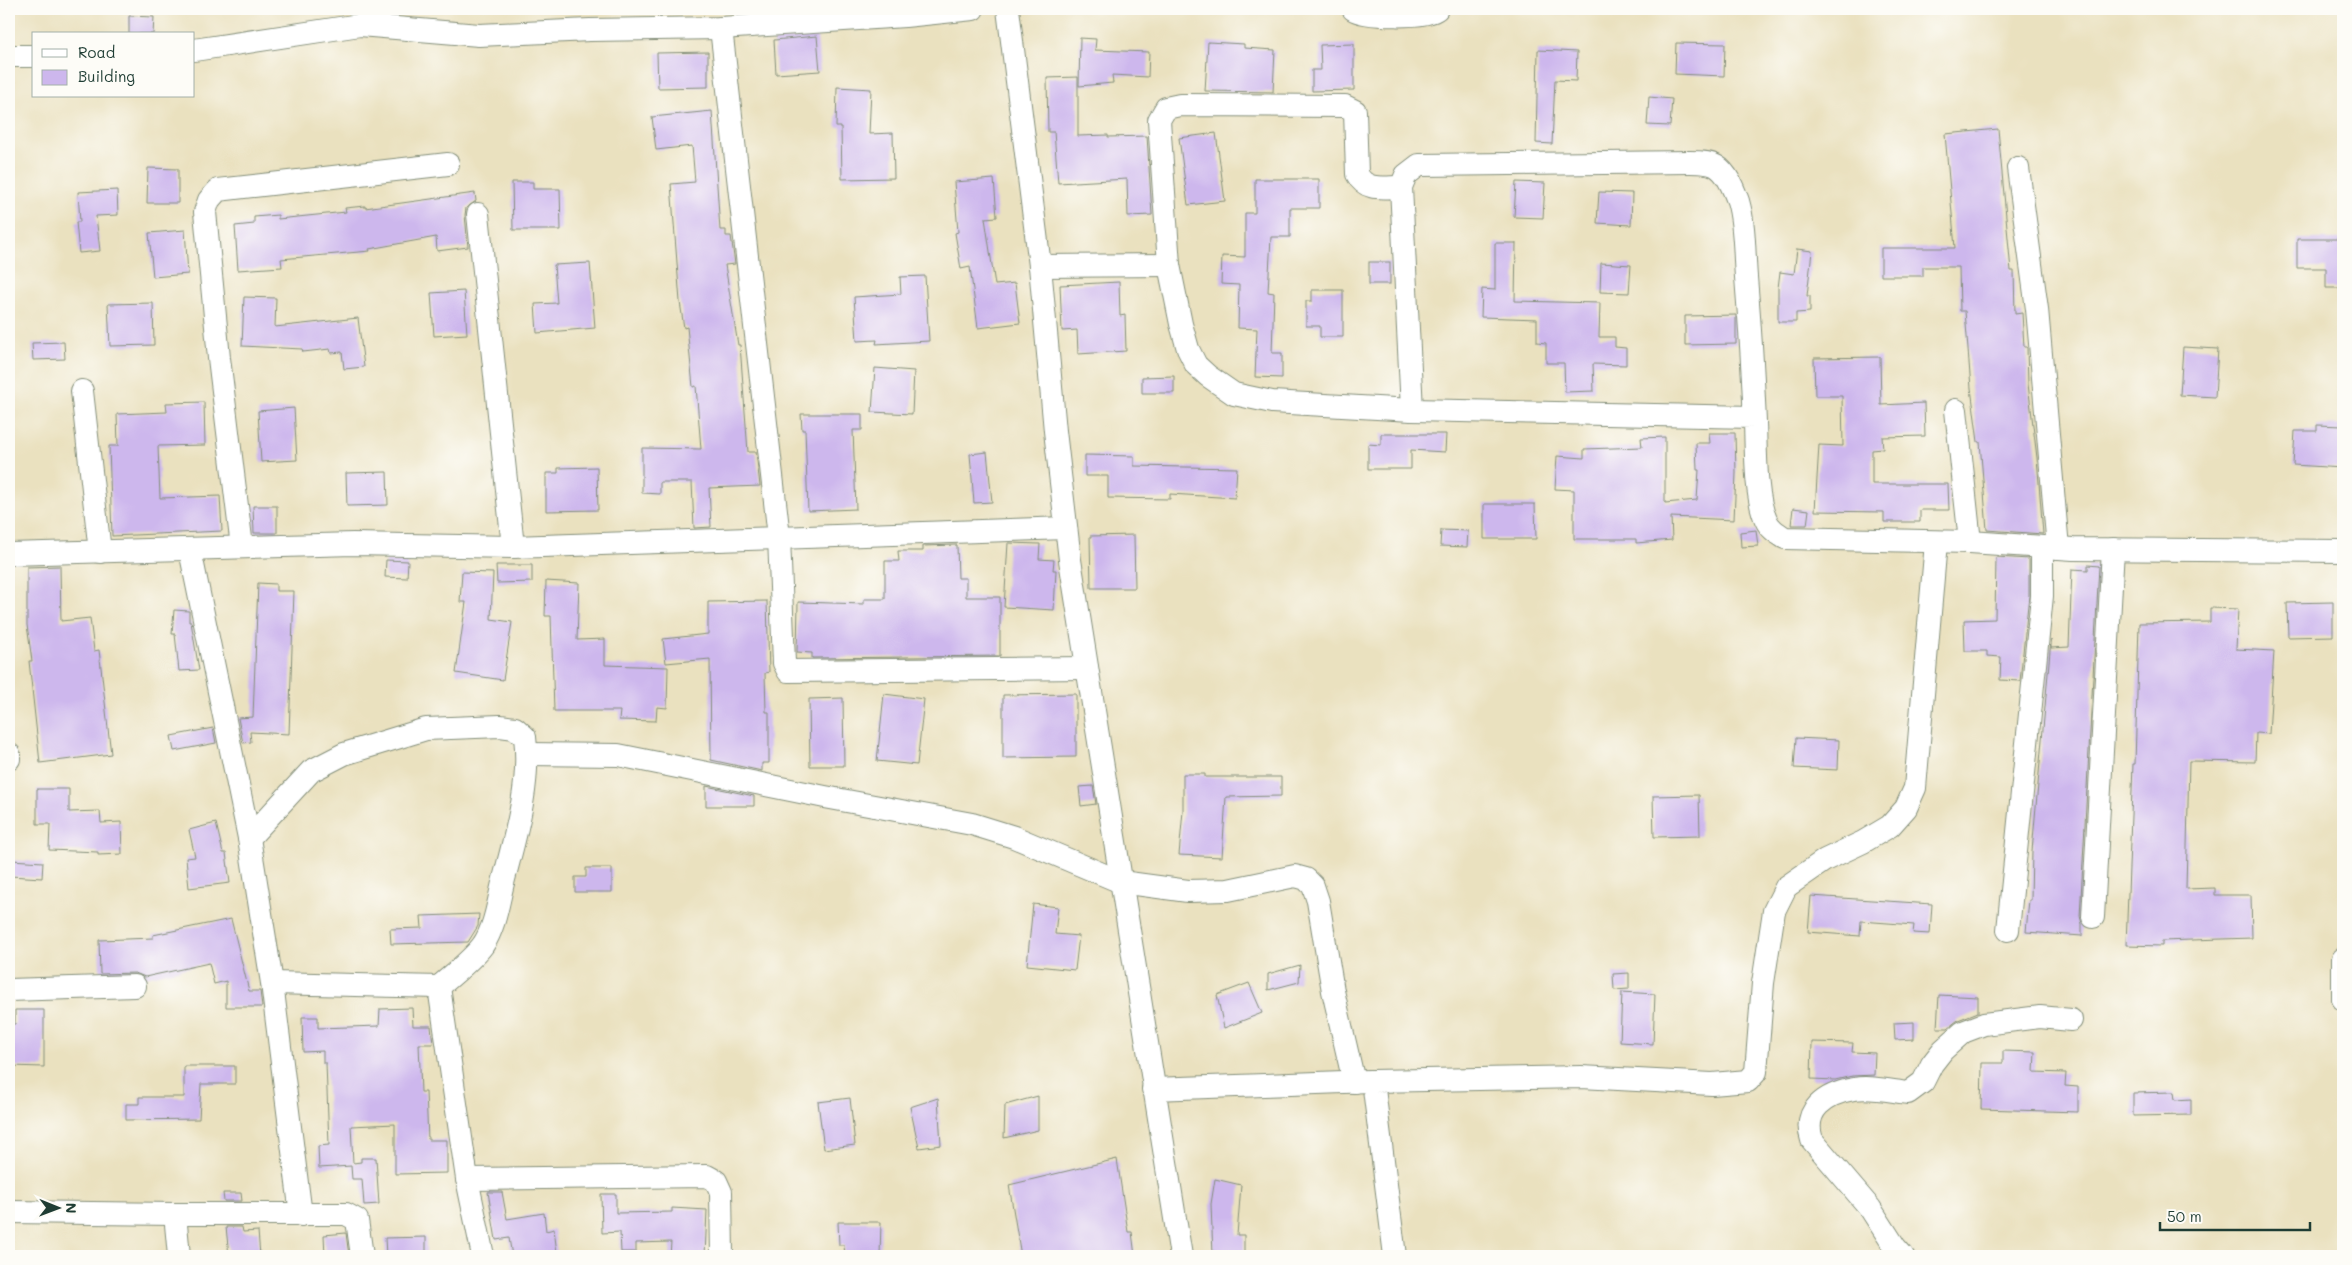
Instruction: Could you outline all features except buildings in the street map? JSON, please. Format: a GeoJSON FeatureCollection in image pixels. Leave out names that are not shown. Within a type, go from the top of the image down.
{"type":"FeatureCollection","features":[{"type":"Feature","properties":{"kind":"street"},"geometry":{"type":"LineString","coordinates":[[195,50],[359,17],[479,35],[590,30],[721,28],[905,16],[973,9]]}},
{"type":"Feature","properties":{"kind":"street"},"geometry":{"type":"LineString","coordinates":[[1008,9],[1040,266],[1066,528],[1180,1256]]}},
{"type":"Feature","properties":{"kind":"street"},"geometry":{"type":"LineString","coordinates":[[1353,9],[1365,14],[1425,14],[1437,9]]}},
{"type":"Feature","properties":{"kind":"street"},"geometry":{"type":"LineString","coordinates":[[721,28],[778,536],[784,663],[788,671],[1087,668]]}},
{"type":"Feature","properties":{"kind":"street"},"geometry":{"type":"LineString","coordinates":[[9,56],[32,56]]}},
{"type":"Feature","properties":{"kind":"street"},"geometry":{"type":"LineString","coordinates":[[1401,187],[1367,187],[1361,181],[1357,174],[1355,111],[1345,106],[1180,105],[1166,108],[1160,120],[1169,265],[1181,324],[1188,349],[1196,365],[1234,394],[1272,402],[1412,410],[1754,418]]}},
{"type":"Feature","properties":{"kind":"street"},"geometry":{"type":"LineString","coordinates":[[1412,410],[1401,187],[1406,175],[1419,165],[1704,163],[1717,166],[1728,179],[1738,202],[1742,227],[1762,510],[1767,522],[1774,531],[1785,538],[1970,542],[2050,548],[2113,550],[2343,551]]}},
{"type":"Feature","properties":{"kind":"street"},"geometry":{"type":"LineString","coordinates":[[242,547],[219,358],[204,212],[209,200],[218,190],[448,164]]}},
{"type":"Feature","properties":{"kind":"street"},"geometry":{"type":"LineString","coordinates":[[2008,930],[2042,596],[2050,548],[2037,309],[2018,168]]}},
{"type":"Feature","properties":{"kind":"street"},"geometry":{"type":"LineString","coordinates":[[478,214],[513,547]]}},
{"type":"Feature","properties":{"kind":"street"},"geometry":{"type":"LineString","coordinates":[[1040,266],[1169,265]]}},
{"type":"Feature","properties":{"kind":"street"},"geometry":{"type":"LineString","coordinates":[[82,390],[100,552]]}},
{"type":"Feature","properties":{"kind":"street"},"geometry":{"type":"LineString","coordinates":[[1956,410],[1970,542]]}},
{"type":"Feature","properties":{"kind":"street"},"geometry":{"type":"LineString","coordinates":[[9,554],[353,544],[513,547],[778,536],[1066,528]]}},
{"type":"Feature","properties":{"kind":"street"},"geometry":{"type":"LineString","coordinates":[[1153,1089],[1581,1077],[1712,1084],[1748,1081],[1756,1072],[1763,983],[1774,911],[1786,887],[1825,860],[1863,842],[1890,826],[1906,808],[1915,788],[1936,542]]}},
{"type":"Feature","properties":{"kind":"street"},"geometry":{"type":"LineString","coordinates":[[190,550],[249,838],[272,983],[301,1215]]}},
{"type":"Feature","properties":{"kind":"street"},"geometry":{"type":"LineString","coordinates":[[2093,917],[2113,550]]}},
{"type":"Feature","properties":{"kind":"street"},"geometry":{"type":"LineString","coordinates":[[249,838],[310,771],[344,754],[426,729],[500,726],[515,728],[525,736],[527,754],[524,788],[495,916],[483,945],[439,987],[272,983]]}},
{"type":"Feature","properties":{"kind":"street"},"geometry":{"type":"LineString","coordinates":[[9,754],[9,759]]}},
{"type":"Feature","properties":{"kind":"street"},"geometry":{"type":"LineString","coordinates":[[527,754],[618,755],[825,797],[972,824],[1014,837],[1121,882],[1188,891],[1228,890],[1295,876],[1306,879],[1313,886],[1318,901],[1333,991],[1363,1082],[1395,1256]]}},
{"type":"Feature","properties":{"kind":"street"},"geometry":{"type":"LineString","coordinates":[[2343,959],[2343,999]]}},
{"type":"Feature","properties":{"kind":"street"},"geometry":{"type":"LineString","coordinates":[[9,990],[135,986]]}},
{"type":"Feature","properties":{"kind":"street"},"geometry":{"type":"LineString","coordinates":[[439,987],[466,1179],[483,1256]]}},
{"type":"Feature","properties":{"kind":"street"},"geometry":{"type":"LineString","coordinates":[[1903,1256],[1894,1248],[1870,1208],[1812,1140],[1807,1127],[1813,1109],[1831,1096],[1854,1088],[1908,1093],[1923,1082],[1932,1064],[1956,1038],[1963,1032],[1984,1024],[2040,1017],[2071,1020]]}},
{"type":"Feature","properties":{"kind":"street"},"geometry":{"type":"LineString","coordinates":[[466,1179],[707,1176],[716,1181],[721,1192],[722,1256]]}},
{"type":"Feature","properties":{"kind":"street"},"geometry":{"type":"LineString","coordinates":[[9,1212],[346,1214],[357,1220],[362,1256]]}},
{"type":"Feature","properties":{"kind":"street"},"geometry":{"type":"LineString","coordinates":[[175,1214],[179,1256]]}}]}
